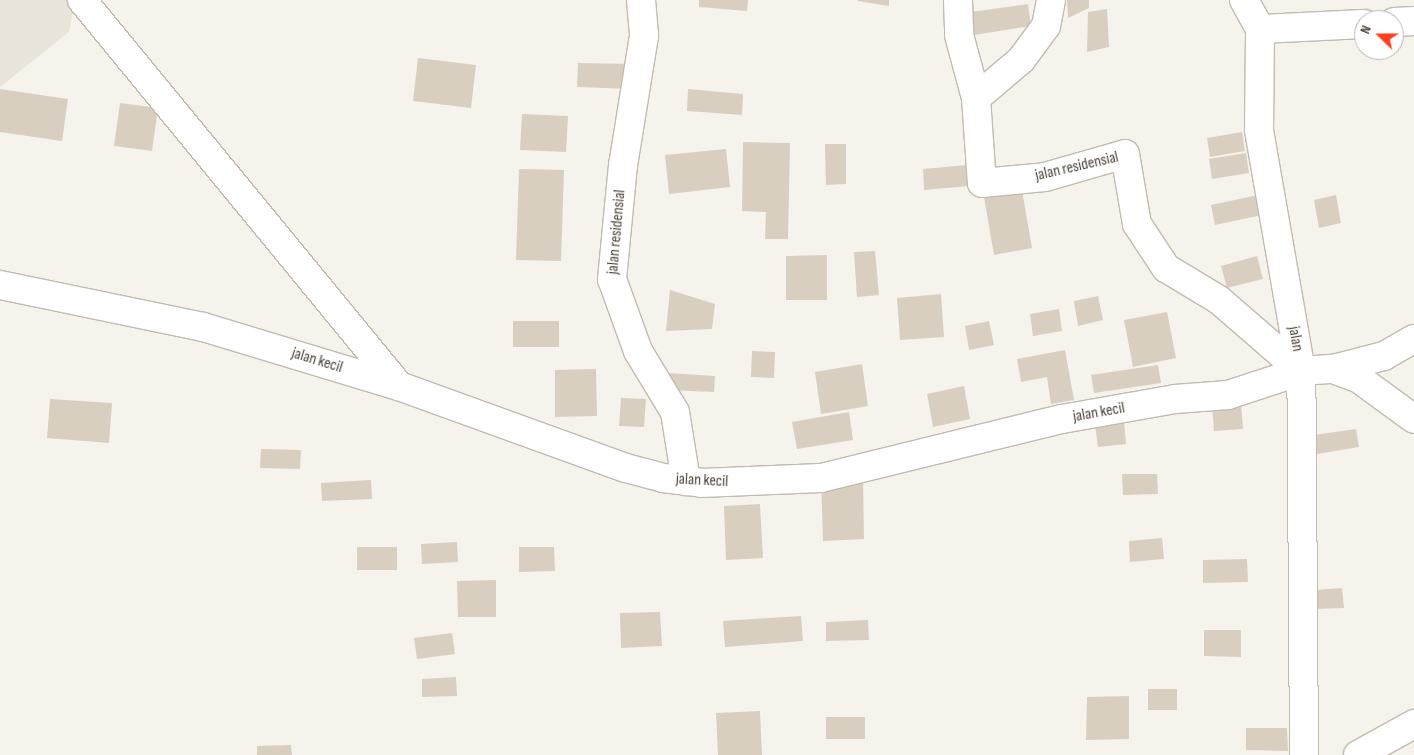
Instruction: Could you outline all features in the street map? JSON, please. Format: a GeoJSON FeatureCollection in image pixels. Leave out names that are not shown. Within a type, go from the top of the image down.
{"type":"FeatureCollection","features":[{"type":"Feature","properties":{"kind":"street"},"geometry":{"type":"LineString","coordinates":[[82,0],[399,386]]}},
{"type":"Feature","properties":{"kind":"street","name":"jalan residensial"},"geometry":{"type":"LineString","coordinates":[[641,0],[644,36],[623,165],[612,279],[638,351],[675,412],[686,481]]}},
{"type":"Feature","properties":{"kind":"street","name":"jalan residensial"},"geometry":{"type":"LineString","coordinates":[[958,0],[959,35],[976,98],[982,183],[1046,177],[1125,154],[1136,224],[1166,268],[1218,300],[1301,371]]}},
{"type":"Feature","properties":{"kind":"street"},"geometry":{"type":"LineString","coordinates":[[976,98],[1020,60],[1046,26],[1051,0]]}},
{"type":"Feature","properties":{"kind":"street"},"geometry":{"type":"LineString","coordinates":[[1244,0],[1260,29],[1354,24]]}},
{"type":"Feature","properties":{"kind":"street","name":"jalan"},"geometry":{"type":"LineString","coordinates":[[1260,29],[1259,130],[1301,371],[1304,755]]}},
{"type":"Feature","properties":{"kind":"street","name":"jalan kecil"},"geometry":{"type":"LineString","coordinates":[[0,285],[204,327],[399,386],[626,468],[686,481],[821,478],[1062,419],[1175,399],[1228,396],[1301,371],[1333,369],[1384,356],[1414,339]]}},
{"type":"Feature","properties":{"kind":"street"},"geometry":{"type":"LineString","coordinates":[[1333,369],[1358,378],[1414,419]]}},
{"type":"Feature","properties":{"kind":"street"},"geometry":{"type":"LineString","coordinates":[[1358,755],[1414,724]]}},
{"type":"Feature","properties":{"kind":"shaded area"},"geometry":{"type":"Polygon","coordinates":[[[0,0],[75,0],[69,32],[0,87],[0,0]]]}},
{"type":"Feature","properties":{"kind":"building"},"geometry":{"type":"Polygon","coordinates":[[[699,0],[748,0],[747,11],[699,7],[699,0]]]}},
{"type":"Feature","properties":{"kind":"building"},"geometry":{"type":"Polygon","coordinates":[[[889,0],[889,6],[858,1],[889,0]]]}},
{"type":"Feature","properties":{"kind":"building"},"geometry":{"type":"Polygon","coordinates":[[[1067,0],[1089,0],[1089,8],[1068,18],[1067,0]]]}},
{"type":"Feature","properties":{"kind":"building"},"geometry":{"type":"Polygon","coordinates":[[[1028,4],[1031,26],[974,35],[971,12],[1028,4]]]}},
{"type":"Feature","properties":{"kind":"building"},"geometry":{"type":"Polygon","coordinates":[[[1107,9],[1109,47],[1087,52],[1088,12],[1107,9]]]}},
{"type":"Feature","properties":{"kind":"building"},"geometry":{"type":"Polygon","coordinates":[[[418,58],[476,65],[471,108],[413,101],[418,58]]]}},
{"type":"Feature","properties":{"kind":"building"},"geometry":{"type":"Polygon","coordinates":[[[578,63],[634,64],[633,89],[577,87],[578,63]]]}},
{"type":"Feature","properties":{"kind":"building"},"geometry":{"type":"Polygon","coordinates":[[[0,89],[68,99],[62,141],[0,132],[0,89]]]}},
{"type":"Feature","properties":{"kind":"building"},"geometry":{"type":"Polygon","coordinates":[[[688,89],[743,94],[742,115],[687,111],[688,89]]]}},
{"type":"Feature","properties":{"kind":"building"},"geometry":{"type":"Polygon","coordinates":[[[120,103],[158,108],[152,151],[114,146],[120,103]]]}},
{"type":"Feature","properties":{"kind":"building"},"geometry":{"type":"Polygon","coordinates":[[[522,114],[568,116],[566,152],[520,150],[522,114]]]}},
{"type":"Feature","properties":{"kind":"building"},"geometry":{"type":"Polygon","coordinates":[[[1242,132],[1245,151],[1210,157],[1207,138],[1242,132]]]}},
{"type":"Feature","properties":{"kind":"building"},"geometry":{"type":"Polygon","coordinates":[[[743,142],[790,143],[788,239],[765,239],[766,212],[742,211],[743,142]]]}},
{"type":"Feature","properties":{"kind":"building"},"geometry":{"type":"Polygon","coordinates":[[[825,144],[846,144],[846,184],[826,185],[825,144]]]}},
{"type":"Feature","properties":{"kind":"building"},"geometry":{"type":"Polygon","coordinates":[[[726,149],[730,187],[669,194],[665,155],[726,149]]]}},
{"type":"Feature","properties":{"kind":"building"},"geometry":{"type":"Polygon","coordinates":[[[1246,153],[1249,173],[1212,179],[1209,159],[1246,153]]]}},
{"type":"Feature","properties":{"kind":"building"},"geometry":{"type":"Polygon","coordinates":[[[967,165],[969,186],[924,190],[923,169],[967,165]]]}},
{"type":"Feature","properties":{"kind":"building"},"geometry":{"type":"Polygon","coordinates":[[[519,169],[564,170],[561,261],[516,260],[519,169]]]}},
{"type":"Feature","properties":{"kind":"building"},"geometry":{"type":"Polygon","coordinates":[[[1022,190],[1032,248],[994,255],[984,197],[1022,190]]]}},
{"type":"Feature","properties":{"kind":"building"},"geometry":{"type":"Polygon","coordinates":[[[1258,195],[1262,215],[1215,225],[1211,205],[1258,195]]]}},
{"type":"Feature","properties":{"kind":"building"},"geometry":{"type":"Polygon","coordinates":[[[1336,195],[1341,223],[1319,228],[1314,200],[1336,195]]]}},
{"type":"Feature","properties":{"kind":"building"},"geometry":{"type":"Polygon","coordinates":[[[875,251],[879,295],[857,297],[854,252],[875,251]]]}},
{"type":"Feature","properties":{"kind":"building"},"geometry":{"type":"Polygon","coordinates":[[[827,255],[827,300],[786,300],[786,256],[827,255]]]}},
{"type":"Feature","properties":{"kind":"building"},"geometry":{"type":"Polygon","coordinates":[[[1257,256],[1263,279],[1227,288],[1221,266],[1257,256]]]}},
{"type":"Feature","properties":{"kind":"building"},"geometry":{"type":"Polygon","coordinates":[[[670,290],[715,304],[712,329],[666,331],[670,290]]]}},
{"type":"Feature","properties":{"kind":"building"},"geometry":{"type":"Polygon","coordinates":[[[941,294],[944,337],[900,340],[897,298],[941,294]]]}},
{"type":"Feature","properties":{"kind":"building"},"geometry":{"type":"Polygon","coordinates":[[[1098,296],[1103,320],[1078,326],[1074,301],[1098,296]]]}},
{"type":"Feature","properties":{"kind":"building"},"geometry":{"type":"Polygon","coordinates":[[[1059,309],[1062,331],[1033,336],[1030,314],[1059,309]]]}},
{"type":"Feature","properties":{"kind":"building"},"geometry":{"type":"Polygon","coordinates":[[[1167,312],[1176,358],[1133,367],[1124,320],[1167,312]]]}},
{"type":"Feature","properties":{"kind":"building"},"geometry":{"type":"Polygon","coordinates":[[[513,321],[559,321],[559,347],[513,347],[513,321]]]}},
{"type":"Feature","properties":{"kind":"building"},"geometry":{"type":"Polygon","coordinates":[[[989,321],[994,345],[969,350],[965,326],[989,321]]]}},
{"type":"Feature","properties":{"kind":"building"},"geometry":{"type":"Polygon","coordinates":[[[1065,350],[1074,400],[1051,404],[1047,377],[1021,382],[1017,359],[1065,350]]]}},
{"type":"Feature","properties":{"kind":"building"},"geometry":{"type":"Polygon","coordinates":[[[752,351],[775,352],[774,378],[751,377],[752,351]]]}},
{"type":"Feature","properties":{"kind":"building"},"geometry":{"type":"Polygon","coordinates":[[[862,364],[868,406],[821,414],[815,372],[862,364]]]}},
{"type":"Feature","properties":{"kind":"building"},"geometry":{"type":"Polygon","coordinates":[[[1158,365],[1161,383],[1094,393],[1091,375],[1158,365]]]}},
{"type":"Feature","properties":{"kind":"building"},"geometry":{"type":"Polygon","coordinates":[[[596,369],[597,416],[555,417],[555,370],[596,369]]]}},
{"type":"Feature","properties":{"kind":"building"},"geometry":{"type":"Polygon","coordinates":[[[668,373],[715,376],[714,392],[667,390],[668,373]]]}},
{"type":"Feature","properties":{"kind":"building"},"geometry":{"type":"Polygon","coordinates":[[[964,386],[970,419],[933,427],[927,394],[964,386]]]}},
{"type":"Feature","properties":{"kind":"building"},"geometry":{"type":"Polygon","coordinates":[[[621,398],[646,399],[644,427],[619,426],[621,398]]]}},
{"type":"Feature","properties":{"kind":"building"},"geometry":{"type":"Polygon","coordinates":[[[50,399],[112,403],[109,443],[47,438],[50,399]]]}},
{"type":"Feature","properties":{"kind":"building"},"geometry":{"type":"Polygon","coordinates":[[[1241,403],[1243,429],[1214,431],[1212,404],[1241,403]]]}},
{"type":"Feature","properties":{"kind":"building"},"geometry":{"type":"Polygon","coordinates":[[[849,412],[853,440],[797,449],[792,422],[849,412]]]}},
{"type":"Feature","properties":{"kind":"building"},"geometry":{"type":"Polygon","coordinates":[[[1124,422],[1126,444],[1098,447],[1095,425],[1124,422]]]}},
{"type":"Feature","properties":{"kind":"building"},"geometry":{"type":"Polygon","coordinates":[[[1356,429],[1359,447],[1317,454],[1314,435],[1356,429]]]}},
{"type":"Feature","properties":{"kind":"building"},"geometry":{"type":"Polygon","coordinates":[[[261,449],[301,450],[300,469],[260,468],[261,449]]]}},
{"type":"Feature","properties":{"kind":"building"},"geometry":{"type":"Polygon","coordinates":[[[1122,474],[1157,474],[1158,494],[1123,495],[1122,474]]]}},
{"type":"Feature","properties":{"kind":"building"},"geometry":{"type":"Polygon","coordinates":[[[863,476],[864,539],[823,541],[821,478],[863,476]]]}},
{"type":"Feature","properties":{"kind":"building"},"geometry":{"type":"Polygon","coordinates":[[[371,480],[372,499],[322,501],[321,483],[371,480]]]}},
{"type":"Feature","properties":{"kind":"building"},"geometry":{"type":"Polygon","coordinates":[[[760,504],[763,558],[726,560],[724,506],[760,504]]]}},
{"type":"Feature","properties":{"kind":"building"},"geometry":{"type":"Polygon","coordinates":[[[1162,538],[1164,559],[1130,562],[1129,541],[1162,538]]]}},
{"type":"Feature","properties":{"kind":"building"},"geometry":{"type":"Polygon","coordinates":[[[457,542],[458,562],[422,564],[421,544],[457,542]]]}},
{"type":"Feature","properties":{"kind":"building"},"geometry":{"type":"Polygon","coordinates":[[[357,547],[397,547],[397,570],[357,570],[357,547]]]}},
{"type":"Feature","properties":{"kind":"building"},"geometry":{"type":"Polygon","coordinates":[[[519,547],[554,547],[555,571],[519,572],[519,547]]]}},
{"type":"Feature","properties":{"kind":"building"},"geometry":{"type":"Polygon","coordinates":[[[1247,559],[1248,582],[1203,583],[1203,560],[1247,559]]]}},
{"type":"Feature","properties":{"kind":"building"},"geometry":{"type":"Polygon","coordinates":[[[496,580],[496,617],[458,617],[457,581],[496,580]]]}},
{"type":"Feature","properties":{"kind":"building"},"geometry":{"type":"Polygon","coordinates":[[[1342,588],[1344,608],[1315,609],[1314,590],[1342,588]]]}},
{"type":"Feature","properties":{"kind":"building"},"geometry":{"type":"Polygon","coordinates":[[[660,612],[662,646],[621,648],[620,613],[660,612]]]}},
{"type":"Feature","properties":{"kind":"building"},"geometry":{"type":"Polygon","coordinates":[[[801,616],[803,641],[725,647],[723,621],[801,616]]]}},
{"type":"Feature","properties":{"kind":"building"},"geometry":{"type":"Polygon","coordinates":[[[868,620],[869,640],[826,641],[826,622],[868,620]]]}},
{"type":"Feature","properties":{"kind":"building"},"geometry":{"type":"Polygon","coordinates":[[[1204,630],[1241,630],[1241,657],[1204,656],[1204,630]]]}},
{"type":"Feature","properties":{"kind":"building"},"geometry":{"type":"Polygon","coordinates":[[[452,633],[455,654],[417,659],[414,638],[452,633]]]}},
{"type":"Feature","properties":{"kind":"building"},"geometry":{"type":"Polygon","coordinates":[[[456,677],[457,696],[422,697],[422,679],[456,677]]]}},
{"type":"Feature","properties":{"kind":"building"},"geometry":{"type":"Polygon","coordinates":[[[1148,689],[1177,689],[1177,710],[1148,710],[1148,689]]]}},
{"type":"Feature","properties":{"kind":"building"},"geometry":{"type":"Polygon","coordinates":[[[1129,696],[1129,739],[1086,740],[1087,697],[1129,696]]]}},
{"type":"Feature","properties":{"kind":"building"},"geometry":{"type":"Polygon","coordinates":[[[760,711],[762,755],[718,755],[716,713],[760,711]]]}},
{"type":"Feature","properties":{"kind":"building"},"geometry":{"type":"Polygon","coordinates":[[[826,717],[865,717],[865,739],[826,739],[826,717]]]}},
{"type":"Feature","properties":{"kind":"building"},"geometry":{"type":"Polygon","coordinates":[[[1246,728],[1287,728],[1288,751],[1246,750],[1246,728]]]}},
{"type":"Feature","properties":{"kind":"building"},"geometry":{"type":"Polygon","coordinates":[[[291,745],[292,755],[257,755],[257,746],[291,745]]]}}]}
